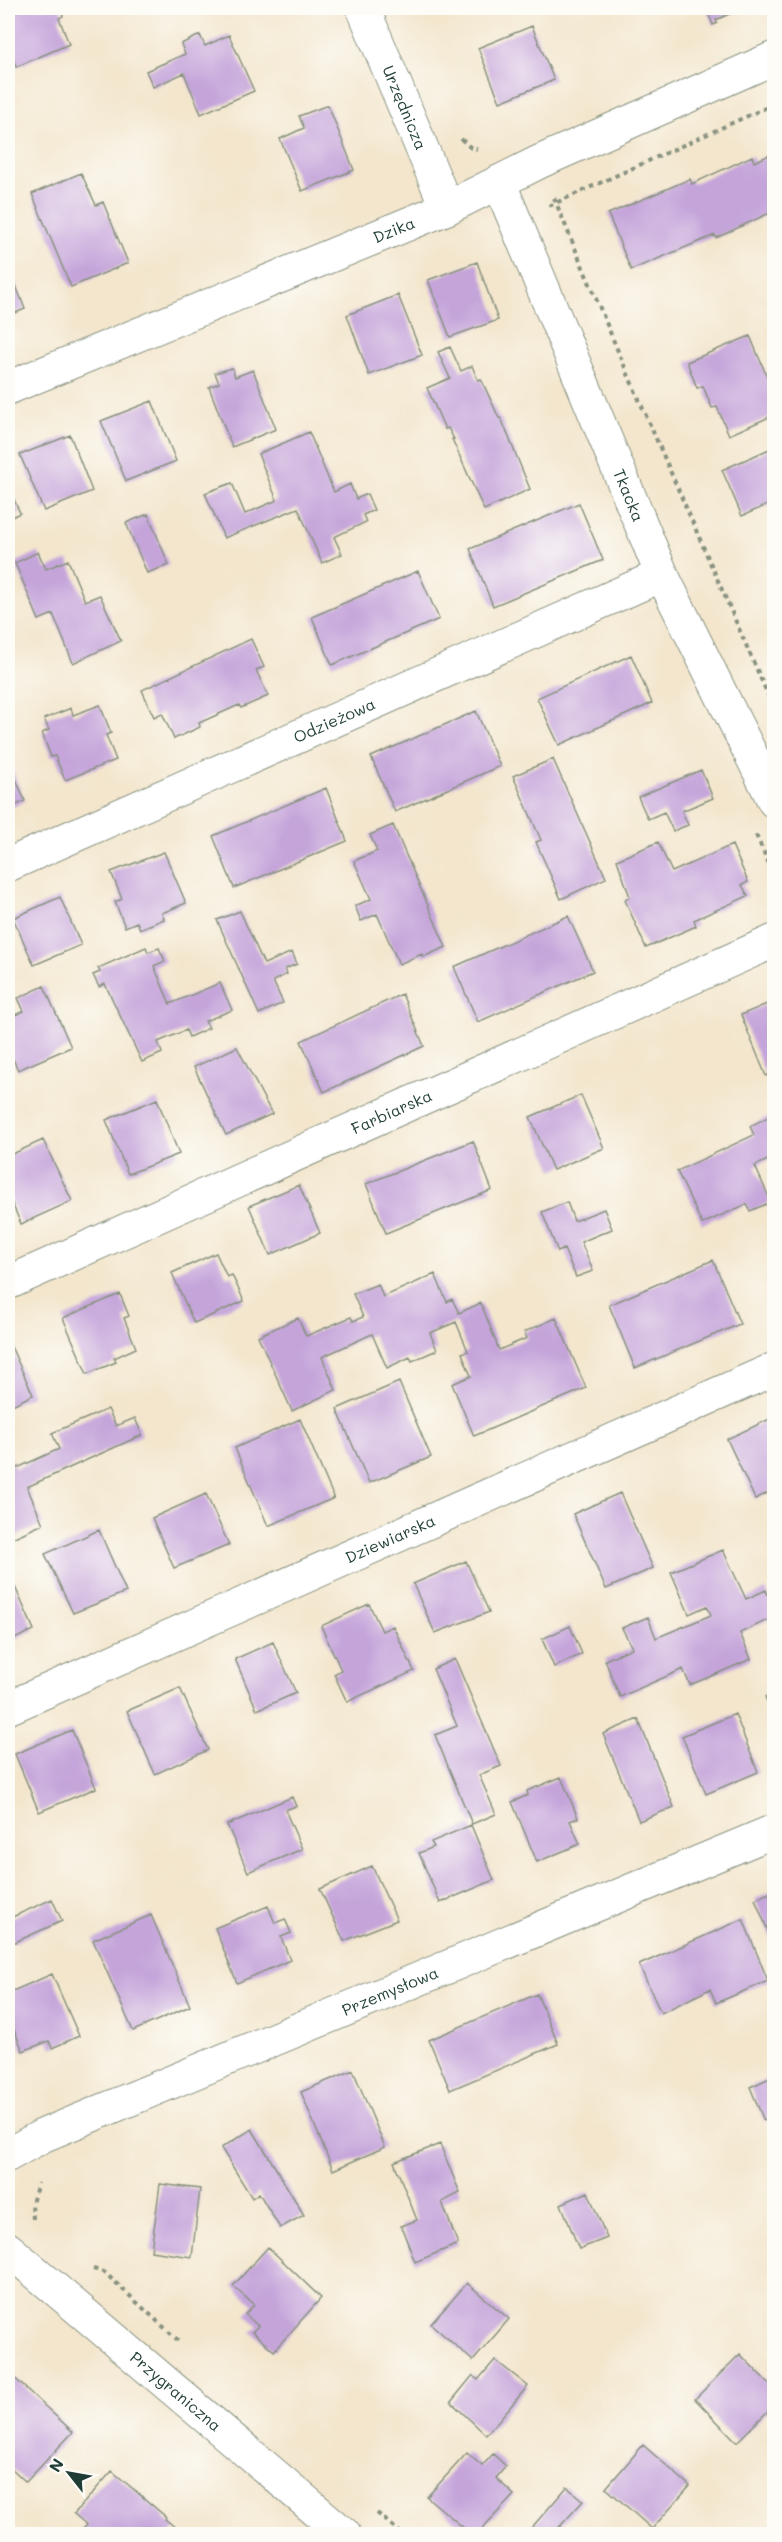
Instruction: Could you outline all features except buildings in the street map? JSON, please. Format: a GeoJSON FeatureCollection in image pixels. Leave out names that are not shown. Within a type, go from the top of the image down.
{"type":"FeatureCollection","features":[{"type":"Feature","properties":{"kind":"street","name":"Urzędnicza"},"geometry":{"type":"LineString","coordinates":[[363,8],[447,208]]}},
{"type":"Feature","properties":{"kind":"street","name":"Dzika"},"geometry":{"type":"LineString","coordinates":[[8,388],[447,208],[539,162],[774,58]]}},
{"type":"Feature","properties":{"kind":"street","name":"Tkacka"},"geometry":{"type":"LineString","coordinates":[[499,182],[662,575],[774,801]]}},
{"type":"Feature","properties":{"kind":"street","name":"Odzieżowa"},"geometry":{"type":"LineString","coordinates":[[8,865],[662,575]]}},
{"type":"Feature","properties":{"kind":"street","name":"Farbiarska"},"geometry":{"type":"LineString","coordinates":[[8,1283],[774,941]]}},
{"type":"Feature","properties":{"kind":"street","name":"Dziewiarska"},"geometry":{"type":"LineString","coordinates":[[8,1708],[774,1369]]}},
{"type":"Feature","properties":{"kind":"street","name":"Przemysłowa"},"geometry":{"type":"LineString","coordinates":[[8,2155],[42,2136],[774,1831]]}},
{"type":"Feature","properties":{"kind":"street","name":"Przygraniczna"},"geometry":{"type":"LineString","coordinates":[[8,2249],[344,2535]]}},
{"type":"Feature","properties":{"kind":"path"},"geometry":{"type":"LineString","coordinates":[[556,202],[774,104]]}},
{"type":"Feature","properties":{"kind":"path"},"geometry":{"type":"LineString","coordinates":[[455,134],[471,148],[480,149]]}},
{"type":"Feature","properties":{"kind":"path"},"geometry":{"type":"LineString","coordinates":[[539,162],[624,367],[774,709]]}}]}
